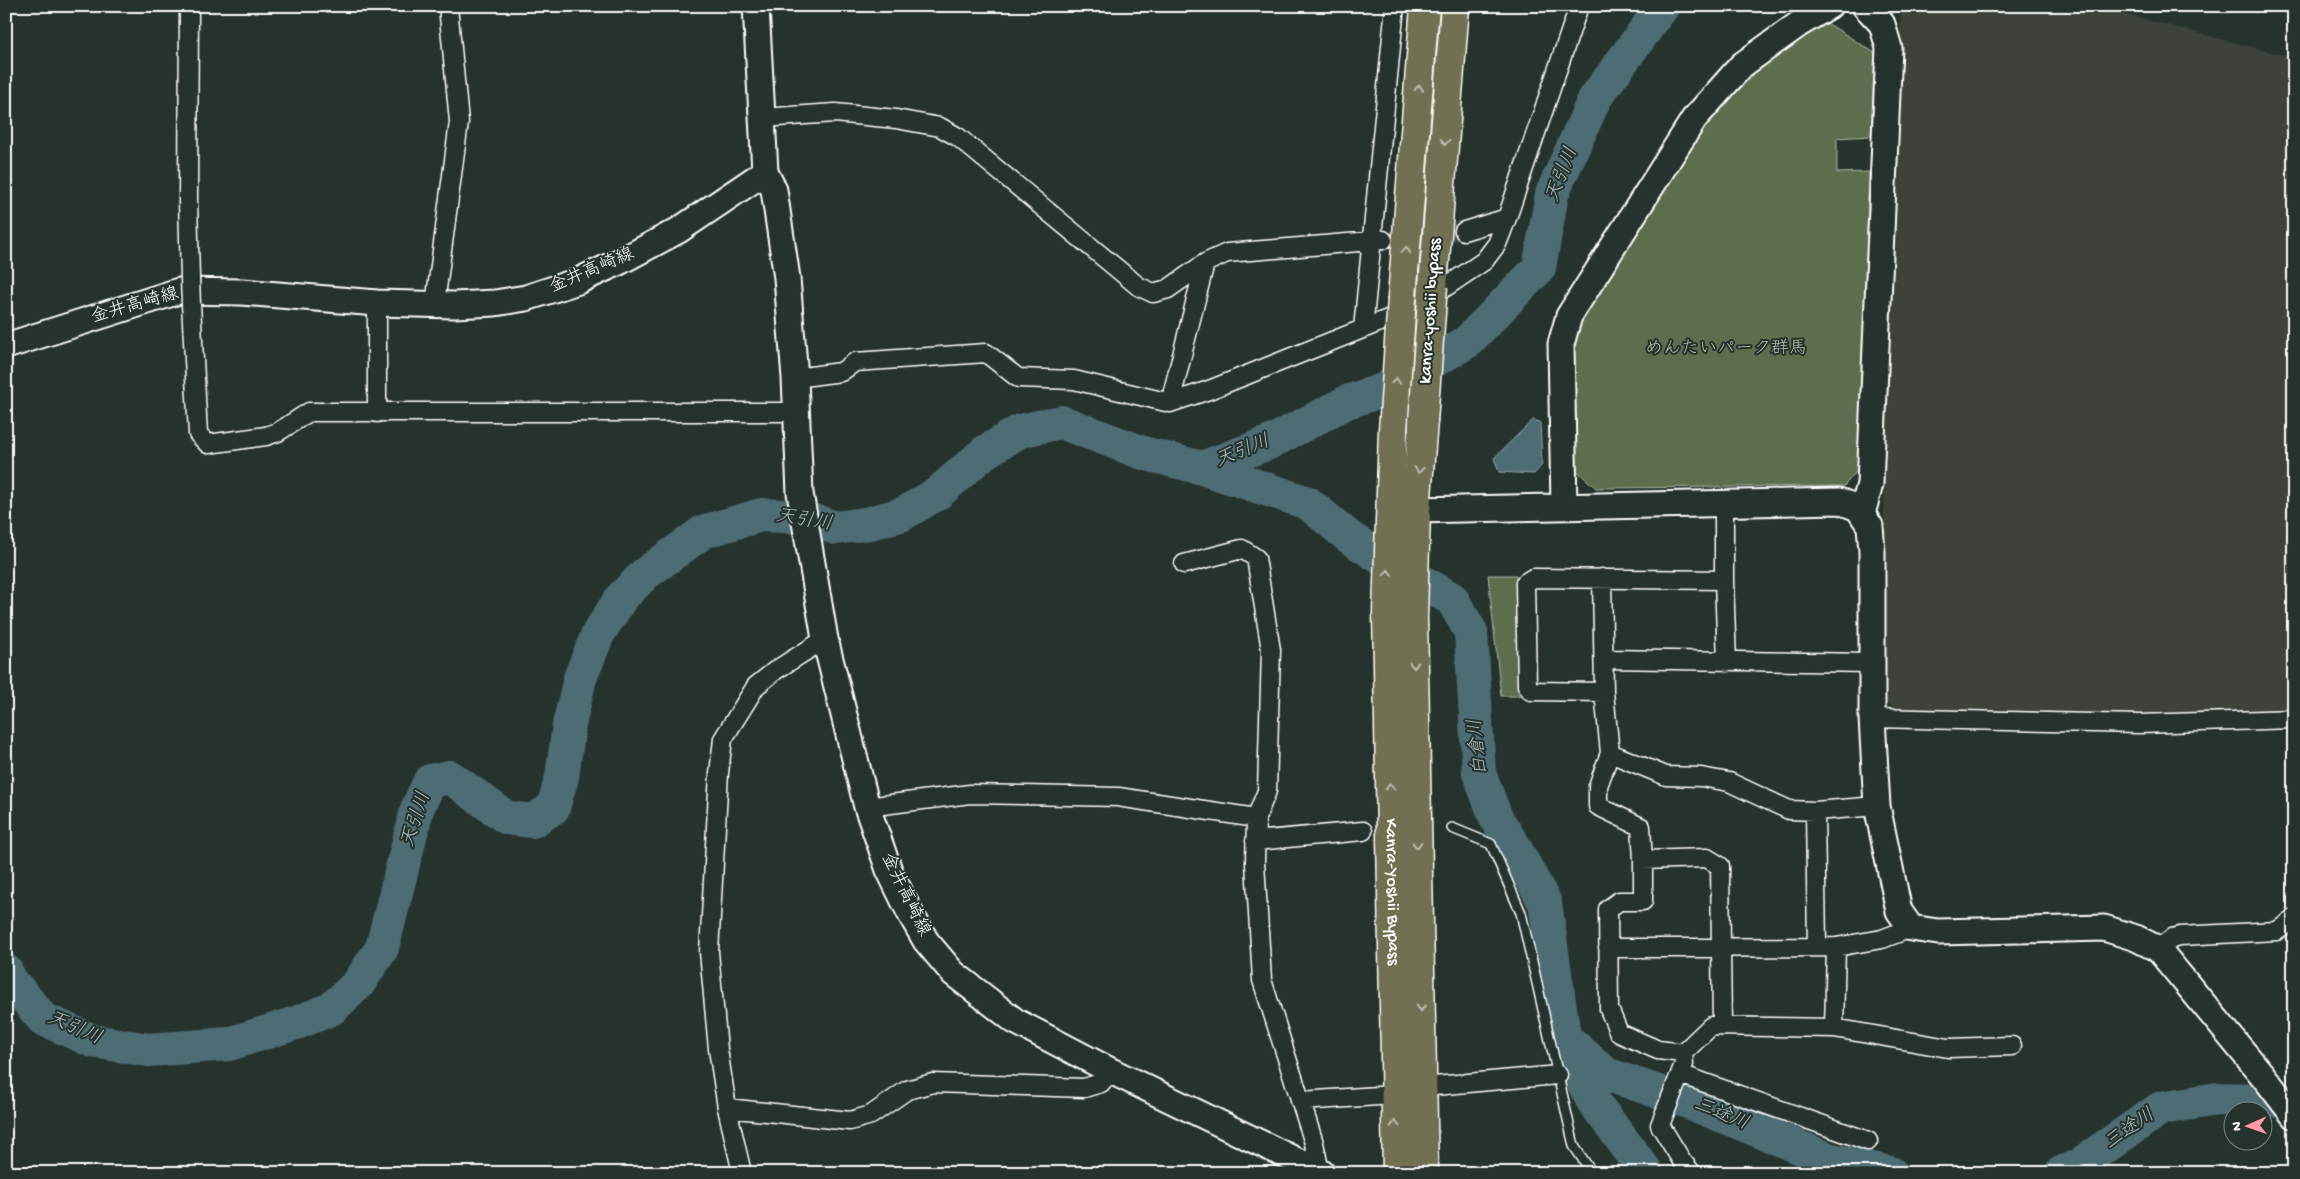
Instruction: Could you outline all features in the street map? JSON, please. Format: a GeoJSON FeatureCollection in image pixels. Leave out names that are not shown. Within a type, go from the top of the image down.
{"type":"FeatureCollection","features":[{"type":"Feature","properties":{"kind":"highway","name":"kanra-yoshii bypass"},"geometry":{"type":"LineString","coordinates":[[1400,614],[1388,534],[1402,298],[1425,6]]}},
{"type":"Feature","properties":{"kind":"highway","name":"kanra-yoshii bypass"},"geometry":{"type":"LineString","coordinates":[[1400,614],[1416,543],[1416,510],[1455,6]]}},
{"type":"Feature","properties":{"kind":"highway","name":"Kanra-Yoshii Bypass"},"geometry":{"type":"LineString","coordinates":[[1400,614],[1423,1087],[1424,1173]]}},
{"type":"Feature","properties":{"kind":"highway","name":"Kanra-Yoshii Bypass"},"geometry":{"type":"LineString","coordinates":[[1397,1173],[1394,1095],[1400,614]]}},
{"type":"Feature","properties":{"kind":"street"},"geometry":{"type":"LineString","coordinates":[[189,6],[188,200],[191,304],[198,434],[208,444],[266,436],[278,432],[309,412],[796,412],[786,269],[774,190],[765,172],[756,6]]}},
{"type":"Feature","properties":{"kind":"street"},"geometry":{"type":"LineString","coordinates":[[435,304],[459,122],[448,6]]}},
{"type":"Feature","properties":{"kind":"street"},"geometry":{"type":"LineString","coordinates":[[1363,329],[1378,240],[1396,6]]}},
{"type":"Feature","properties":{"kind":"street"},"geometry":{"type":"LineString","coordinates":[[795,378],[841,372],[855,362],[986,353],[1018,378],[1074,380],[1170,403],[1412,309],[1484,261],[1497,244],[1579,6]]}},
{"type":"Feature","properties":{"kind":"street"},"geometry":{"type":"LineString","coordinates":[[1564,507],[1562,344],[1569,316],[1694,119],[1742,65],[1799,24],[1829,6]]}},
{"type":"Feature","properties":{"kind":"street"},"geometry":{"type":"LineString","coordinates":[[1862,514],[1870,484],[1888,48],[1882,24],[1864,6]]}},
{"type":"Feature","properties":{"kind":"street"},"geometry":{"type":"LineString","coordinates":[[762,118],[835,113],[896,119],[940,127],[958,137],[1138,286],[1153,293],[1168,289],[1205,263],[1227,253],[1378,240]]}},
{"type":"Feature","properties":{"kind":"street","name":"金井高崎線"},"geometry":{"type":"LineString","coordinates":[[6,346],[179,291],[242,292],[377,302],[435,304],[495,303],[526,298],[578,281],[621,261],[679,230],[765,172]]}},
{"type":"Feature","properties":{"kind":"street"},"geometry":{"type":"LineString","coordinates":[[1464,231],[1507,218]]}},
{"type":"Feature","properties":{"kind":"street"},"geometry":{"type":"LineString","coordinates":[[1170,403],[1205,263]]}},
{"type":"Feature","properties":{"kind":"street"},"geometry":{"type":"LineString","coordinates":[[377,302],[377,413]]}},
{"type":"Feature","properties":{"kind":"street","name":"金井高崎線"},"geometry":{"type":"LineString","coordinates":[[796,412],[800,493],[825,639],[867,807],[889,870],[926,941],[953,974],[1015,1021],[1111,1071],[1321,1172]]}},
{"type":"Feature","properties":{"kind":"street"},"geometry":{"type":"LineString","coordinates":[[1416,510],[1839,501],[1858,508],[1870,526],[1872,552],[1872,718],[1877,806],[1899,911],[1911,928]]}},
{"type":"Feature","properties":{"kind":"street"},"geometry":{"type":"LineString","coordinates":[[1724,504],[1727,662]]}},
{"type":"Feature","properties":{"kind":"street"},"geometry":{"type":"LineString","coordinates":[[1184,564],[1242,549],[1256,558],[1271,650],[1267,791],[1256,818],[1255,841],[1262,980],[1314,1143],[1321,1172]]}},
{"type":"Feature","properties":{"kind":"street"},"geometry":{"type":"LineString","coordinates":[[1604,692],[1531,691],[1527,685],[1525,583],[1533,578],[1724,580]]}},
{"type":"Feature","properties":{"kind":"street"},"geometry":{"type":"LineString","coordinates":[[1602,578],[1604,692],[1610,753],[1598,786],[1598,806],[1641,827],[1643,860],[1642,900],[1619,901],[1608,909],[1608,1009],[1619,1033],[1658,1050],[1682,1053]]}},
{"type":"Feature","properties":{"kind":"street"},"geometry":{"type":"LineString","coordinates":[[742,1173],[727,1108],[718,1049],[709,952],[719,773],[723,739],[756,686],[776,670],[825,639]]}},
{"type":"Feature","properties":{"kind":"street"},"geometry":{"type":"LineString","coordinates":[[1604,659],[1871,663]]}},
{"type":"Feature","properties":{"kind":"street"},"geometry":{"type":"LineString","coordinates":[[1872,718],[2139,724],[2294,719]]}},
{"type":"Feature","properties":{"kind":"street"},"geometry":{"type":"LineString","coordinates":[[1610,753],[1666,776],[1701,777],[1729,782],[1789,810],[1815,811],[1877,806]]}},
{"type":"Feature","properties":{"kind":"street"},"geometry":{"type":"LineString","coordinates":[[867,807],[970,794],[1118,797],[1256,818]]}},
{"type":"Feature","properties":{"kind":"street"},"geometry":{"type":"LineString","coordinates":[[1815,811],[1817,947]]}},
{"type":"Feature","properties":{"kind":"street"},"geometry":{"type":"LineString","coordinates":[[1255,841],[1363,831]]}},
{"type":"Feature","properties":{"kind":"street"},"geometry":{"type":"LineString","coordinates":[[1643,860],[1707,858],[1720,866],[1722,1026]]}},
{"type":"Feature","properties":{"kind":"street"},"geometry":{"type":"LineString","coordinates":[[2158,949],[2172,938],[2180,936],[2277,931],[2294,919]]}},
{"type":"Feature","properties":{"kind":"street"},"geometry":{"type":"LineString","coordinates":[[1608,948],[1836,947],[1882,939],[1911,928],[1938,932],[2066,927],[2104,928],[2136,938],[2158,949],[2294,1116]]}},
{"type":"Feature","properties":{"kind":"street"},"geometry":{"type":"LineString","coordinates":[[1834,1028],[1836,947]]}},
{"type":"Feature","properties":{"kind":"street"},"geometry":{"type":"LineString","coordinates":[[1682,1053],[1711,1026],[1834,1028],[1948,1048],[2012,1046]]}},
{"type":"Feature","properties":{"kind":"street"},"geometry":{"type":"LineString","coordinates":[[1682,1053],[1684,1064],[1660,1125],[1682,1161],[1692,1173]]}},
{"type":"Feature","properties":{"kind":"street"},"geometry":{"type":"LineString","coordinates":[[727,1108],[850,1121],[871,1115],[907,1090],[933,1083],[1084,1088],[1101,1082],[1111,1071]]}},
{"type":"Feature","properties":{"kind":"street"},"geometry":{"type":"LineString","coordinates":[[1423,1087],[1558,1075]]}},
{"type":"Feature","properties":{"kind":"street"},"geometry":{"type":"LineString","coordinates":[[1677,1081],[1868,1141]]}},
{"type":"Feature","properties":{"kind":"street"},"geometry":{"type":"LineString","coordinates":[[1300,1101],[1394,1095]]}},
{"type":"Feature","properties":{"kind":"lane"},"geometry":{"type":"LineString","coordinates":[[1452,828],[1491,844],[1521,913],[1574,1146],[1592,1173]]}},
{"type":"Feature","properties":{"kind":"shaded area"},"geometry":{"type":"Polygon","coordinates":[[[1901,6],[2093,6],[2294,58],[2294,711],[2180,717],[1897,711],[1887,702],[1884,495],[1901,6]]]}},
{"type":"Feature","properties":{"kind":"green space","name":"めんたいパーク群馬"},"geometry":{"type":"Polygon","coordinates":[[[1827,23],[1875,53],[1871,136],[1837,138],[1837,173],[1869,172],[1859,468],[1844,486],[1596,488],[1577,471],[1574,341],[1579,326],[1706,123],[1745,79],[1775,54],[1827,23]]]}},
{"type":"Feature","properties":{"kind":"green space"},"geometry":{"type":"Polygon","coordinates":[[[1488,575],[1516,575],[1519,696],[1501,696],[1488,575]]]}},
{"type":"Feature","properties":{"kind":"water"},"geometry":{"type":"Polygon","coordinates":[[[1533,420],[1540,422],[1542,465],[1534,474],[1499,472],[1494,458],[1533,420]]]}},
{"type":"Feature","properties":{"kind":"waterway","name":"天引川"},"geometry":{"type":"LineString","coordinates":[[1202,468],[1271,442],[1347,402],[1383,390],[1467,342],[1539,268],[1552,194],[1595,98],[1663,6]]}},
{"type":"Feature","properties":{"kind":"waterway","name":"天引川"},"geometry":{"type":"LineString","coordinates":[[6,971],[11,981],[43,1019],[93,1041],[148,1050],[229,1044],[299,1022],[331,1009],[358,984],[382,948],[417,809],[430,781],[450,777],[507,818],[533,821],[553,808],[562,777],[569,725],[580,678],[598,634],[621,598],[645,574],[703,532],[761,515],[802,517],[836,528],[870,523],[903,514],[938,493],[985,452],[1020,431],[1061,422],[1143,453],[1202,468],[1308,503],[1349,537],[1452,599],[1471,632],[1479,773],[1496,818],[1514,846],[1545,903],[1564,1036],[1573,1062],[1593,1101],[1647,1173]]}},
{"type":"Feature","properties":{"kind":"waterway","name":"三途川"},"geometry":{"type":"LineString","coordinates":[[1572,1044],[1606,1074],[1688,1102],[1828,1159],[1891,1173]]}},
{"type":"Feature","properties":{"kind":"waterway","name":"三途川"},"geometry":{"type":"LineString","coordinates":[[2061,1173],[2079,1165],[2161,1108],[2217,1099],[2294,1101]]}},
{"type":"Feature","properties":{"kind":"tunnel"},"geometry":{"type":"LineString","coordinates":[[1396,238],[1464,231]]}},
{"type":"Feature","properties":{"kind":"water label","name":"白倉川"},"geometry":{"type":"Point","coordinates":[1479,747]}}]}
